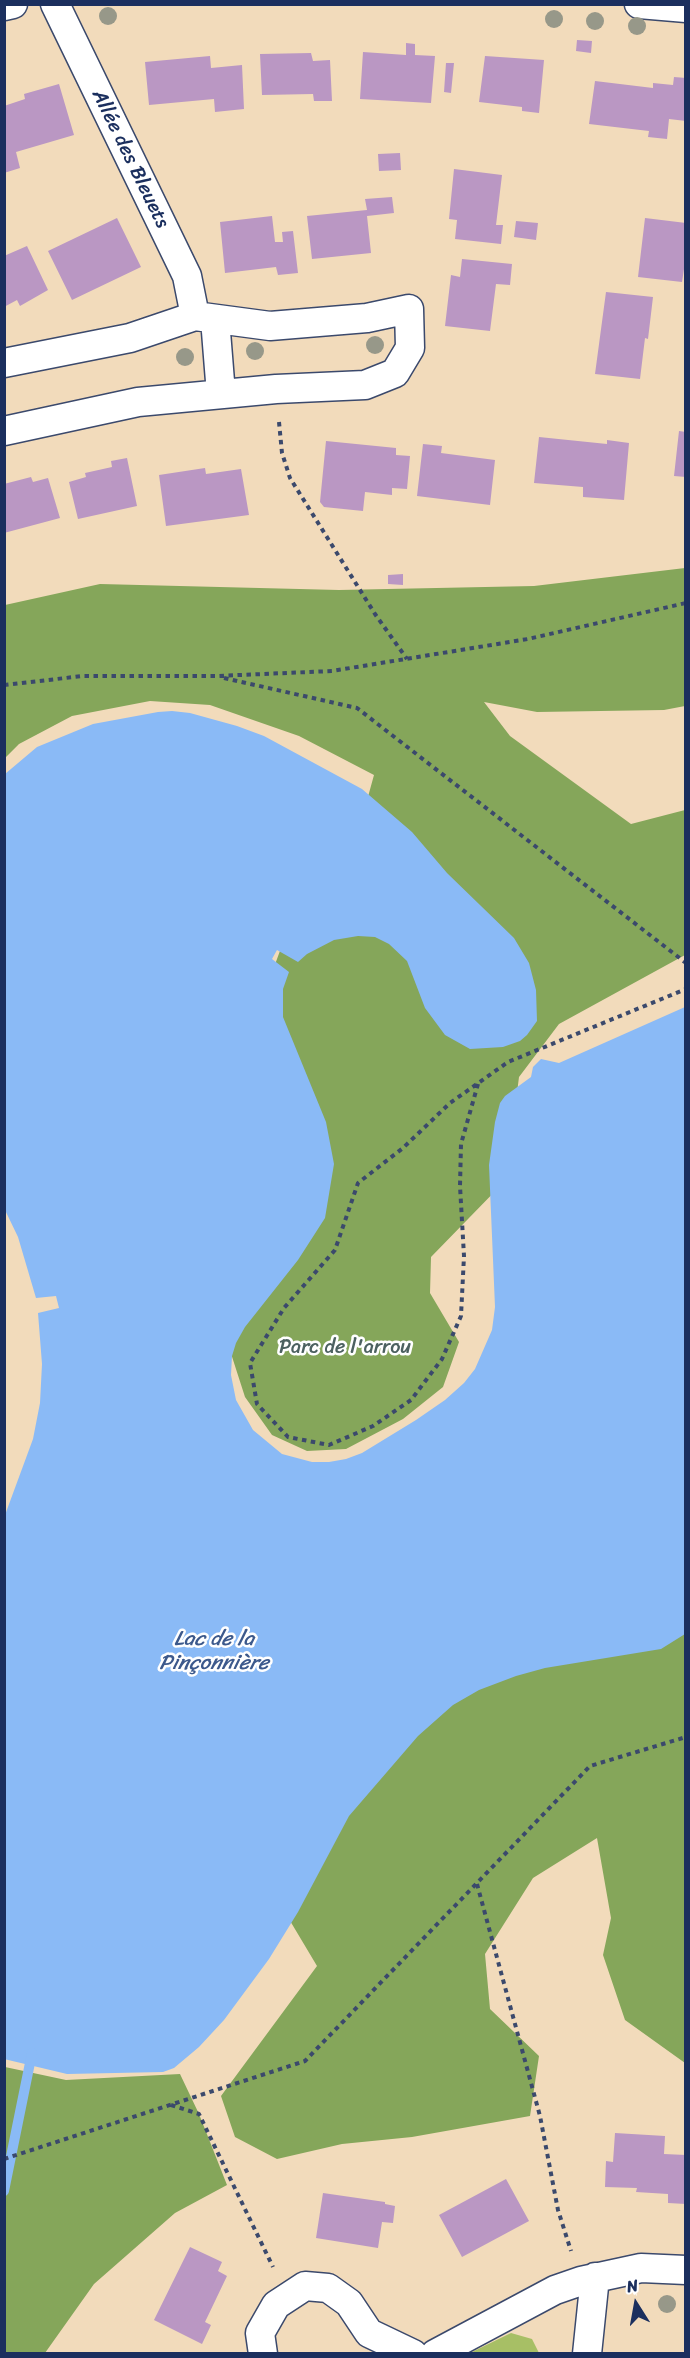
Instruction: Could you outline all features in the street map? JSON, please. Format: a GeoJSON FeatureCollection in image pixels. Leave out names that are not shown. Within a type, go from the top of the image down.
{"type":"FeatureCollection","features":[{"type":"Feature","properties":{"kind":"street"},"geometry":{"type":"LineString","coordinates":[[4,6],[13,4]]}},
{"type":"Feature","properties":{"kind":"street","name":"Allée des Bleuets"},"geometry":{"type":"LineString","coordinates":[[55,4],[187,276],[205,318],[221,394]]}},
{"type":"Feature","properties":{"kind":"street"},"geometry":{"type":"LineString","coordinates":[[639,4],[686,8]]}},
{"type":"Feature","properties":{"kind":"street"},"geometry":{"type":"LineString","coordinates":[[4,363],[130,338],[205,318],[270,326],[367,318],[410,309],[410,348],[395,373],[365,385],[276,389],[138,402],[4,431]]}},
{"type":"Feature","properties":{"kind":"street"},"geometry":{"type":"LineString","coordinates":[[435,2354],[555,2290],[588,2279],[641,2268],[686,2270]]}},
{"type":"Feature","properties":{"kind":"street"},"geometry":{"type":"LineString","coordinates":[[586,2354],[588,2279]]}},
{"type":"Feature","properties":{"kind":"street"},"geometry":{"type":"LineString","coordinates":[[263,2354],[260,2333],[276,2305],[305,2286],[328,2288],[350,2303],[369,2332],[413,2354]]}},
{"type":"Feature","properties":{"kind":"path"},"geometry":{"type":"LineString","coordinates":[[276,389],[282,453],[290,478],[375,614],[407,659]]}},
{"type":"Feature","properties":{"kind":"path"},"geometry":{"type":"LineString","coordinates":[[4,685],[82,676],[217,676],[332,671],[528,639],[686,603]]}},
{"type":"Feature","properties":{"kind":"path"},"geometry":{"type":"LineString","coordinates":[[217,676],[357,708],[686,963]]}},
{"type":"Feature","properties":{"kind":"path"},"geometry":{"type":"LineString","coordinates":[[478,1084],[461,1144],[460,1186],[464,1256],[461,1316],[442,1359],[411,1400],[373,1426],[328,1445],[288,1437],[257,1404],[250,1363],[284,1308],[335,1250],[358,1183],[403,1148],[450,1103],[508,1062],[686,989]]}},
{"type":"Feature","properties":{"kind":"path"},"geometry":{"type":"LineString","coordinates":[[4,2159],[305,2061],[590,1766],[686,1737]]}},
{"type":"Feature","properties":{"kind":"path"},"geometry":{"type":"LineString","coordinates":[[477,1883],[540,2116],[558,2210],[588,2279]]}},
{"type":"Feature","properties":{"kind":"path"},"geometry":{"type":"LineString","coordinates":[[171,2105],[199,2114],[288,2297]]}},
{"type":"Feature","properties":{"kind":"green space","name":"Parc de l'arrou"},"geometry":{"type":"Polygon","coordinates":[[[685,568],[685,706],[664,710],[537,712],[484,702],[510,736],[631,824],[685,810],[685,955],[559,1024],[519,1077],[506,1180],[431,1257],[430,1293],[459,1342],[443,1387],[403,1419],[346,1449],[307,1451],[272,1435],[245,1397],[207,1279],[262,1000],[292,918],[358,833],[374,775],[299,736],[210,705],[150,701],[72,716],[19,744],[5,758],[5,605],[100,584],[339,590],[534,586],[685,568]]]}},
{"type":"Feature","properties":{"kind":"green space"},"geometry":{"type":"Polygon","coordinates":[[[685,1608],[685,2063],[625,2020],[603,1955],[611,1918],[597,1838],[533,1878],[485,1954],[490,2009],[539,2056],[530,2116],[412,2137],[342,2144],[277,2159],[235,2137],[221,2096],[317,1966],[283,1909],[338,1804],[441,1697],[685,1608]]]}},
{"type":"Feature","properties":{"kind":"green space"},"geometry":{"type":"Polygon","coordinates":[[[5,2067],[66,2080],[180,2074],[199,2114],[227,2185],[175,2213],[94,2284],[45,2353],[5,2353],[5,2067]]]}},
{"type":"Feature","properties":{"kind":"green space"},"geometry":{"type":"Polygon","coordinates":[[[511,2333],[532,2339],[539,2353],[470,2353],[511,2333]]]}},
{"type":"Feature","properties":{"kind":"water","name":"Lac de la Pinçonnière"},"geometry":{"type":"Polygon","coordinates":[[[172,711],[190,713],[264,736],[362,789],[412,832],[447,873],[514,938],[529,963],[536,990],[537,1021],[527,1035],[520,1041],[503,1047],[470,1049],[445,1035],[425,1008],[407,961],[389,944],[375,937],[358,936],[334,940],[307,954],[298,962],[277,950],[272,959],[289,972],[283,989],[283,1017],[326,1122],[334,1164],[325,1218],[298,1260],[245,1327],[232,1356],[231,1375],[236,1400],[253,1430],[282,1454],[312,1462],[329,1462],[362,1453],[416,1420],[445,1400],[464,1383],[475,1369],[492,1330],[495,1307],[489,1165],[500,1103],[505,1096],[531,1077],[533,1067],[541,1059],[559,1063],[685,1007],[685,1634],[661,1649],[545,1668],[516,1676],[479,1690],[453,1705],[418,1736],[349,1816],[298,1912],[269,1959],[224,2020],[199,2047],[174,2068],[163,2072],[67,2074],[4,2059],[5,1515],[33,1439],[40,1403],[42,1364],[38,1313],[59,1308],[56,1296],[36,1298],[18,1237],[5,1210],[5,774],[37,747],[93,724],[172,711]]]}},
{"type":"Feature","properties":{"kind":"building"},"geometry":{"type":"Polygon","coordinates":[[[577,40],[592,41],[591,53],[576,51],[577,40]]]}},
{"type":"Feature","properties":{"kind":"building"},"geometry":{"type":"Polygon","coordinates":[[[406,43],[415,44],[415,55],[435,56],[431,103],[360,99],[363,52],[406,55],[406,43]]]}},
{"type":"Feature","properties":{"kind":"building"},"geometry":{"type":"Polygon","coordinates":[[[311,53],[313,61],[330,60],[332,101],[314,101],[313,94],[262,95],[260,54],[311,53]]]}},
{"type":"Feature","properties":{"kind":"building"},"geometry":{"type":"Polygon","coordinates":[[[210,56],[211,68],[242,65],[244,109],[215,112],[214,99],[149,105],[145,62],[210,56]]]}},
{"type":"Feature","properties":{"kind":"building"},"geometry":{"type":"Polygon","coordinates":[[[485,56],[544,60],[539,113],[522,111],[522,107],[479,102],[485,56]]]}},
{"type":"Feature","properties":{"kind":"building"},"geometry":{"type":"Polygon","coordinates":[[[446,63],[454,63],[451,93],[444,92],[446,63]]]}},
{"type":"Feature","properties":{"kind":"building"},"geometry":{"type":"Polygon","coordinates":[[[674,77],[686,78],[686,121],[669,119],[667,139],[648,137],[649,131],[589,124],[595,81],[653,88],[653,83],[673,85],[674,77]]]}},
{"type":"Feature","properties":{"kind":"building"},"geometry":{"type":"Polygon","coordinates":[[[59,84],[74,135],[16,152],[20,168],[4,173],[4,106],[25,99],[24,94],[59,84]]]}},
{"type":"Feature","properties":{"kind":"building"},"geometry":{"type":"Polygon","coordinates":[[[400,153],[401,170],[379,171],[378,154],[400,153]]]}},
{"type":"Feature","properties":{"kind":"building"},"geometry":{"type":"Polygon","coordinates":[[[454,169],[502,175],[496,225],[503,225],[501,244],[455,239],[457,220],[449,219],[454,169]]]}},
{"type":"Feature","properties":{"kind":"building"},"geometry":{"type":"Polygon","coordinates":[[[392,197],[394,213],[367,216],[371,253],[312,259],[307,216],[367,210],[365,199],[392,197]]]}},
{"type":"Feature","properties":{"kind":"building"},"geometry":{"type":"Polygon","coordinates":[[[272,216],[275,242],[283,242],[282,232],[293,231],[298,273],[278,275],[276,267],[225,273],[220,222],[272,216]]]}},
{"type":"Feature","properties":{"kind":"building"},"geometry":{"type":"Polygon","coordinates":[[[117,218],[141,267],[72,300],[48,251],[117,218]]]}},
{"type":"Feature","properties":{"kind":"building"},"geometry":{"type":"Polygon","coordinates":[[[645,218],[686,223],[686,256],[682,282],[638,277],[645,218]]]}},
{"type":"Feature","properties":{"kind":"building"},"geometry":{"type":"Polygon","coordinates":[[[516,221],[538,223],[536,240],[514,237],[516,221]]]}},
{"type":"Feature","properties":{"kind":"building"},"geometry":{"type":"Polygon","coordinates":[[[27,246],[48,290],[20,306],[17,300],[4,307],[4,256],[27,246]]]}},
{"type":"Feature","properties":{"kind":"building"},"geometry":{"type":"Polygon","coordinates":[[[462,259],[512,264],[510,285],[496,284],[490,331],[445,326],[451,275],[460,277],[462,259]]]}},
{"type":"Feature","properties":{"kind":"building"},"geometry":{"type":"Polygon","coordinates":[[[606,292],[653,297],[640,379],[595,374],[606,292]]]}},
{"type":"Feature","properties":{"kind":"building"},"geometry":{"type":"Polygon","coordinates":[[[679,431],[686,432],[686,477],[674,476],[679,431]]]}},
{"type":"Feature","properties":{"kind":"building"},"geometry":{"type":"Polygon","coordinates":[[[539,437],[607,444],[607,440],[629,443],[624,500],[583,497],[583,487],[534,483],[539,437]]]}},
{"type":"Feature","properties":{"kind":"building"},"geometry":{"type":"Polygon","coordinates":[[[326,441],[396,448],[396,455],[410,456],[407,489],[392,488],[392,495],[365,492],[363,511],[324,507],[320,502],[326,441]]]}},
{"type":"Feature","properties":{"kind":"building"},"geometry":{"type":"Polygon","coordinates":[[[423,444],[442,446],[441,453],[495,460],[490,505],[417,496],[423,444]]]}},
{"type":"Feature","properties":{"kind":"building"},"geometry":{"type":"Polygon","coordinates":[[[127,458],[137,506],[78,519],[69,482],[86,477],[85,473],[112,467],[111,461],[127,458]]]}},
{"type":"Feature","properties":{"kind":"building"},"geometry":{"type":"Polygon","coordinates":[[[205,468],[206,474],[241,469],[249,515],[166,526],[159,475],[205,468]]]}},
{"type":"Feature","properties":{"kind":"building"},"geometry":{"type":"Polygon","coordinates":[[[31,477],[33,482],[48,478],[60,518],[4,533],[4,484],[31,477]]]}},
{"type":"Feature","properties":{"kind":"building"},"geometry":{"type":"Polygon","coordinates":[[[403,574],[403,585],[388,584],[388,575],[403,574]]]}},
{"type":"Feature","properties":{"kind":"building"},"geometry":{"type":"Polygon","coordinates":[[[615,2133],[665,2136],[664,2154],[686,2155],[686,2204],[668,2203],[668,2194],[636,2192],[637,2188],[605,2187],[606,2161],[613,2162],[615,2133]]]}},
{"type":"Feature","properties":{"kind":"building"},"geometry":{"type":"Polygon","coordinates":[[[506,2179],[529,2221],[462,2257],[439,2215],[506,2179]]]}},
{"type":"Feature","properties":{"kind":"building"},"geometry":{"type":"Polygon","coordinates":[[[323,2193],[385,2202],[385,2204],[395,2206],[393,2223],[382,2222],[378,2248],[316,2238],[323,2193]]]}},
{"type":"Feature","properties":{"kind":"building"},"geometry":{"type":"Polygon","coordinates":[[[190,2247],[222,2262],[218,2271],[227,2276],[205,2322],[211,2325],[202,2344],[154,2320],[190,2247]]]}},
{"type":"Feature","properties":{"kind":"waterway"},"geometry":{"type":"LineString","coordinates":[[4,2191],[32,2053]]}}]}
